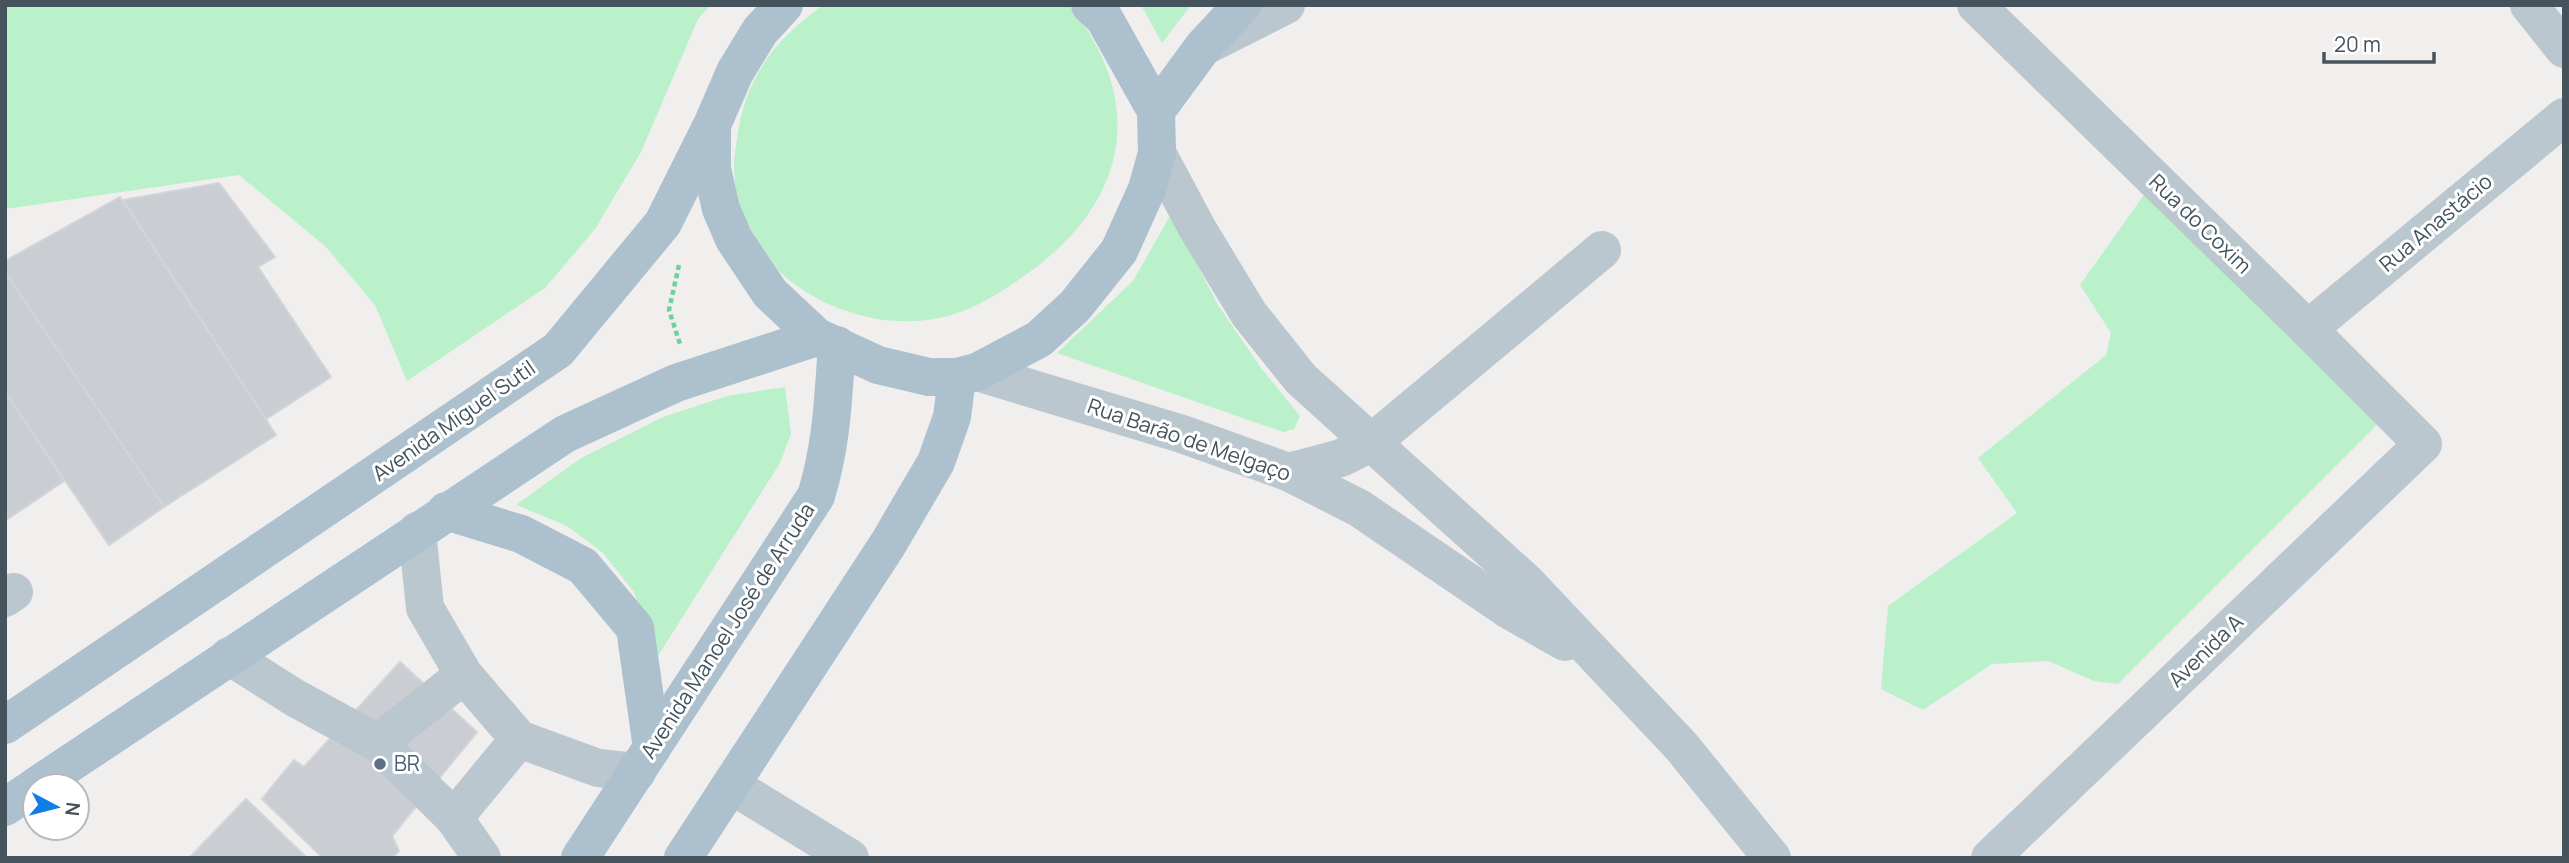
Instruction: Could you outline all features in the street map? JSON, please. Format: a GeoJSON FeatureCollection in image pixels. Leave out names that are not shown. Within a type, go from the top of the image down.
{"type":"FeatureCollection","features":[{"type":"Feature","properties":{"kind":"main road","name":"Avenida Miguel Sutil"},"geometry":{"type":"LineString","coordinates":[[5,725],[558,350],[663,223],[735,72],[760,31],[784,5]]}},
{"type":"Feature","properties":{"kind":"main road"},"geometry":{"type":"LineString","coordinates":[[712,125],[712,169],[721,209],[734,239],[770,293],[827,341],[878,365],[929,377],[967,375],[1039,340],[1075,306],[1119,251],[1147,189],[1157,153],[1156,111],[1104,18],[1090,5]]}},
{"type":"Feature","properties":{"kind":"main road"},"geometry":{"type":"LineString","coordinates":[[1156,111],[1203,47],[1242,5]]}},
{"type":"Feature","properties":{"kind":"main road"},"geometry":{"type":"LineString","coordinates":[[56,772],[565,434],[691,378],[827,341]]}},
{"type":"Feature","properties":{"kind":"main road","name":"Avenida Manoel José de Arruda"},"geometry":{"type":"LineString","coordinates":[[580,858],[816,496],[832,430],[827,341]]}},
{"type":"Feature","properties":{"kind":"main road"},"geometry":{"type":"LineString","coordinates":[[683,858],[888,544],[936,462],[967,375]]}},
{"type":"Feature","properties":{"kind":"main road"},"geometry":{"type":"LineString","coordinates":[[431,521],[521,534],[583,566],[635,628],[644,760]]}},
{"type":"Feature","properties":{"kind":"main road"},"geometry":{"type":"LineString","coordinates":[[5,807],[21,796]]}},
{"type":"Feature","properties":{"kind":"street"},"geometry":{"type":"LineString","coordinates":[[1203,47],[1286,5]]}},
{"type":"Feature","properties":{"kind":"street","name":"Rua do Coxim"},"geometry":{"type":"LineString","coordinates":[[1976,5],[2423,444]]}},
{"type":"Feature","properties":{"kind":"street"},"geometry":{"type":"LineString","coordinates":[[2529,5],[2564,49]]}},
{"type":"Feature","properties":{"kind":"street","name":"Rua Anastácio"},"geometry":{"type":"LineString","coordinates":[[2308,329],[2564,117]]}},
{"type":"Feature","properties":{"kind":"street","name":"Rua Barão de Melgaço"},"geometry":{"type":"LineString","coordinates":[[1157,153],[1197,228],[1249,314],[1301,379],[1526,582],[1681,746],[1772,858]]}},
{"type":"Feature","properties":{"kind":"street"},"geometry":{"type":"LineString","coordinates":[[1288,472],[1341,458],[1371,443],[1602,250]]}},
{"type":"Feature","properties":{"kind":"street","name":"Rua Barão de Melgaço"},"geometry":{"type":"LineString","coordinates":[[967,375],[1182,433],[1288,472],[1359,508],[1509,610],[1603,664]]}},
{"type":"Feature","properties":{"kind":"street","name":"Avenida A"},"geometry":{"type":"LineString","coordinates":[[1990,858],[2423,444]]}},
{"type":"Feature","properties":{"kind":"street"},"geometry":{"type":"LineString","coordinates":[[431,521],[425,608],[464,674],[519,739],[598,768],[644,760]]}},
{"type":"Feature","properties":{"kind":"street"},"geometry":{"type":"LineString","coordinates":[[229,656],[295,698],[379,743],[454,818],[482,858]]}},
{"type":"Feature","properties":{"kind":"street"},"geometry":{"type":"LineString","coordinates":[[379,743],[464,674]]}},
{"type":"Feature","properties":{"kind":"street"},"geometry":{"type":"LineString","coordinates":[[454,818],[519,739]]}},
{"type":"Feature","properties":{"kind":"street"},"geometry":{"type":"LineString","coordinates":[[731,785],[850,858]]}},
{"type":"Feature","properties":{"kind":"path"},"geometry":{"type":"LineString","coordinates":[[654,234],[683,248],[669,310],[691,378]]}},
{"type":"Feature","properties":{"kind":"green space"},"geometry":{"type":"Polygon","coordinates":[[[5,5],[711,5],[698,19],[641,152],[595,229],[545,288],[407,381],[375,305],[325,246],[239,175],[5,209],[5,5]]]}},
{"type":"Feature","properties":{"kind":"green space"},"geometry":{"type":"Polygon","coordinates":[[[823,5],[1069,5],[1095,42],[1110,80],[1117,116],[1115,151],[1104,185],[1085,218],[1059,248],[1024,276],[984,302],[951,315],[918,321],[876,319],[836,307],[799,287],[779,271],[751,230],[739,203],[734,166],[737,139],[747,97],[765,62],[790,32],[823,5]]]}},
{"type":"Feature","properties":{"kind":"green space"},"geometry":{"type":"Polygon","coordinates":[[[1141,5],[1191,5],[1162,43],[1141,5]]]}},
{"type":"Feature","properties":{"kind":"green space"},"geometry":{"type":"Polygon","coordinates":[[[2146,192],[2383,419],[2118,684],[2094,681],[2048,661],[1992,664],[1923,710],[1881,689],[1888,606],[2017,513],[1978,458],[2106,355],[2111,333],[2080,285],[2146,192]]]}},
{"type":"Feature","properties":{"kind":"green space"},"geometry":{"type":"Polygon","coordinates":[[[1171,214],[1218,305],[1261,368],[1300,416],[1294,429],[1283,432],[1057,353],[1133,281],[1171,214]]]}},
{"type":"Feature","properties":{"kind":"green space"},"geometry":{"type":"Polygon","coordinates":[[[785,387],[791,434],[780,463],[656,659],[634,592],[603,553],[567,526],[516,505],[581,458],[663,417],[727,396],[785,387]]]}},
{"type":"Feature","properties":{"kind":"building"},"geometry":{"type":"Polygon","coordinates":[[[219,183],[275,257],[258,267],[331,377],[266,419],[123,200],[219,183]]]}},
{"type":"Feature","properties":{"kind":"building"},"geometry":{"type":"Polygon","coordinates":[[[120,197],[276,435],[164,507],[5,272],[5,261],[120,197]]]}},
{"type":"Feature","properties":{"kind":"building"},"geometry":{"type":"Polygon","coordinates":[[[5,272],[164,507],[109,545],[5,392],[5,272]]]}},
{"type":"Feature","properties":{"kind":"building"},"geometry":{"type":"Polygon","coordinates":[[[5,392],[64,481],[6,520],[5,519],[5,392]]]}},
{"type":"Feature","properties":{"kind":"building","name":"BR"},"geometry":{"type":"Polygon","coordinates":[[[400,662],[477,732],[392,836],[399,851],[392,858],[323,858],[262,799],[294,760],[304,767],[400,662]]]}},
{"type":"Feature","properties":{"kind":"building"},"geometry":{"type":"Polygon","coordinates":[[[246,799],[307,858],[189,858],[246,799]]]}},
{"type":"Feature","properties":{"kind":"place","name":"BR"},"geometry":{"type":"Point","coordinates":[380,764]}}]}
